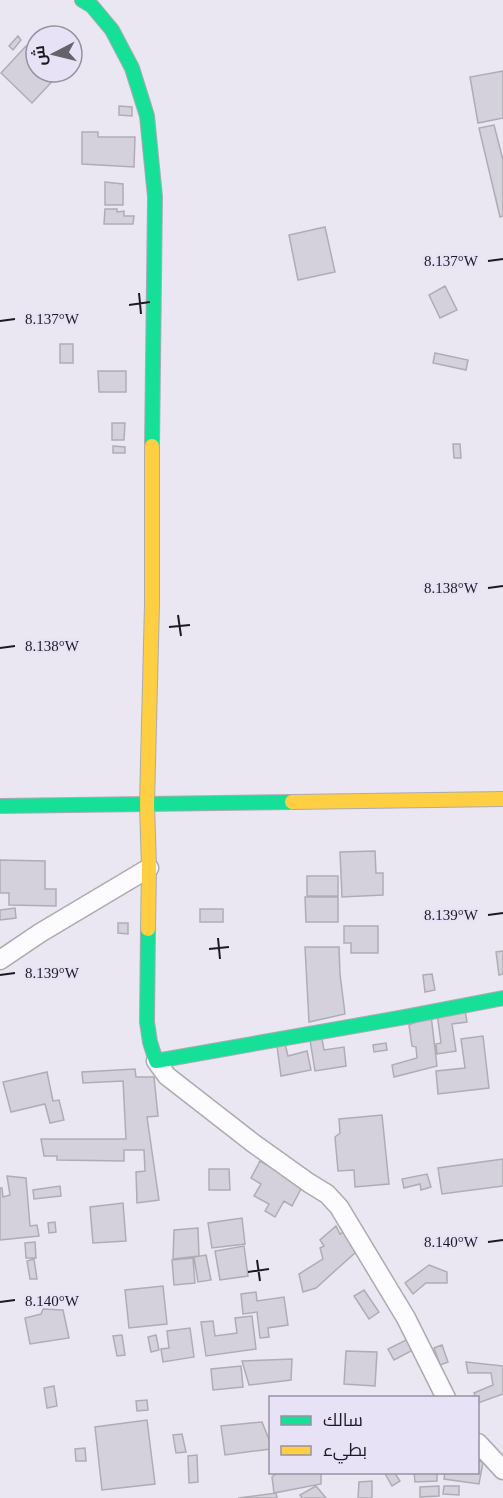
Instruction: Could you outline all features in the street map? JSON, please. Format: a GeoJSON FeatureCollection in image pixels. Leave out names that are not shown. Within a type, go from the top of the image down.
{"type":"FeatureCollection","features":[{"type":"Feature","properties":{"kind":"street"},"geometry":{"type":"LineString","coordinates":[[82,0],[92,6],[112,30],[132,68],[147,116],[155,197],[152,604],[147,804],[149,868],[147,1022],[150,1042],[156,1061],[167,1076],[262,1150],[327,1194],[339,1207],[406,1318],[445,1396]]}},
{"type":"Feature","properties":{"kind":"street"},"geometry":{"type":"LineString","coordinates":[[0,806],[503,799]]}},
{"type":"Feature","properties":{"kind":"street"},"geometry":{"type":"LineString","coordinates":[[0,960],[40,933],[149,868]]}},
{"type":"Feature","properties":{"kind":"street"},"geometry":{"type":"LineString","coordinates":[[156,1061],[503,998]]}},
{"type":"Feature","properties":{"kind":"street"},"geometry":{"type":"LineString","coordinates":[[479,1445],[503,1470]]}},
{"type":"Feature","properties":{"kind":"building"},"geometry":{"type":"Polygon","coordinates":[[[18,36],[21,40],[13,50],[9,46],[18,36]]]}},
{"type":"Feature","properties":{"kind":"building"},"geometry":{"type":"Polygon","coordinates":[[[24,48],[24,84],[50,84],[32,103],[1,73],[24,48]]]}},
{"type":"Feature","properties":{"kind":"building"},"geometry":{"type":"Polygon","coordinates":[[[503,71],[503,118],[478,123],[470,77],[503,71]]]}},
{"type":"Feature","properties":{"kind":"building"},"geometry":{"type":"Polygon","coordinates":[[[119,106],[132,107],[132,116],[119,115],[119,106]]]}},
{"type":"Feature","properties":{"kind":"building"},"geometry":{"type":"Polygon","coordinates":[[[494,125],[503,160],[503,216],[500,217],[479,128],[494,125]]]}},
{"type":"Feature","properties":{"kind":"building"},"geometry":{"type":"Polygon","coordinates":[[[82,132],[98,132],[98,137],[135,137],[134,167],[82,164],[82,132]]]}},
{"type":"Feature","properties":{"kind":"building"},"geometry":{"type":"Polygon","coordinates":[[[105,182],[123,184],[123,205],[105,205],[105,182]]]}},
{"type":"Feature","properties":{"kind":"building"},"geometry":{"type":"Polygon","coordinates":[[[105,209],[117,209],[117,212],[124,211],[124,216],[134,216],[133,224],[104,224],[105,209]]]}},
{"type":"Feature","properties":{"kind":"building"},"geometry":{"type":"Polygon","coordinates":[[[325,227],[335,272],[298,280],[289,235],[325,227]]]}},
{"type":"Feature","properties":{"kind":"building"},"geometry":{"type":"Polygon","coordinates":[[[445,286],[457,310],[440,318],[429,295],[445,286]]]}},
{"type":"Feature","properties":{"kind":"building"},"geometry":{"type":"Polygon","coordinates":[[[60,344],[73,344],[73,363],[60,363],[60,344]]]}},
{"type":"Feature","properties":{"kind":"building"},"geometry":{"type":"Polygon","coordinates":[[[435,353],[468,360],[466,370],[433,363],[435,353]]]}},
{"type":"Feature","properties":{"kind":"building"},"geometry":{"type":"Polygon","coordinates":[[[98,371],[126,371],[126,392],[99,392],[98,371]]]}},
{"type":"Feature","properties":{"kind":"building"},"geometry":{"type":"Polygon","coordinates":[[[112,423],[125,423],[124,440],[112,440],[112,423]]]}},
{"type":"Feature","properties":{"kind":"building"},"geometry":{"type":"Polygon","coordinates":[[[453,444],[460,444],[461,458],[454,458],[453,444]]]}},
{"type":"Feature","properties":{"kind":"building"},"geometry":{"type":"Polygon","coordinates":[[[113,446],[125,447],[125,453],[113,453],[113,446]]]}},
{"type":"Feature","properties":{"kind":"building"},"geometry":{"type":"Polygon","coordinates":[[[375,851],[376,873],[383,873],[383,895],[342,897],[340,852],[375,851]]]}},
{"type":"Feature","properties":{"kind":"building"},"geometry":{"type":"Polygon","coordinates":[[[0,860],[45,861],[45,889],[56,889],[56,906],[9,905],[9,893],[0,893],[0,860]]]}},
{"type":"Feature","properties":{"kind":"building"},"geometry":{"type":"Polygon","coordinates":[[[307,876],[338,876],[338,896],[307,896],[307,876]]]}},
{"type":"Feature","properties":{"kind":"building"},"geometry":{"type":"Polygon","coordinates":[[[305,897],[338,897],[338,922],[306,922],[305,897]]]}},
{"type":"Feature","properties":{"kind":"building"},"geometry":{"type":"Polygon","coordinates":[[[15,908],[16,918],[0,920],[0,910],[15,908]]]}},
{"type":"Feature","properties":{"kind":"building"},"geometry":{"type":"Polygon","coordinates":[[[200,909],[223,909],[223,922],[200,922],[200,909]]]}},
{"type":"Feature","properties":{"kind":"building"},"geometry":{"type":"Polygon","coordinates":[[[118,923],[128,923],[128,934],[118,933],[118,923]]]}},
{"type":"Feature","properties":{"kind":"building"},"geometry":{"type":"Polygon","coordinates":[[[344,926],[378,926],[378,953],[351,953],[351,943],[344,943],[344,926]]]}},
{"type":"Feature","properties":{"kind":"building"},"geometry":{"type":"Polygon","coordinates":[[[305,947],[339,947],[345,1014],[309,1022],[305,947]]]}},
{"type":"Feature","properties":{"kind":"building"},"geometry":{"type":"Polygon","coordinates":[[[503,951],[503,974],[499,975],[496,952],[503,951]]]}},
{"type":"Feature","properties":{"kind":"building"},"geometry":{"type":"Polygon","coordinates":[[[432,974],[435,990],[425,992],[423,975],[432,974]]]}},
{"type":"Feature","properties":{"kind":"building"},"geometry":{"type":"Polygon","coordinates":[[[465,1010],[467,1022],[452,1024],[456,1051],[437,1054],[436,1044],[441,1043],[437,1013],[465,1010]]]}},
{"type":"Feature","properties":{"kind":"building"},"geometry":{"type":"Polygon","coordinates":[[[431,1015],[437,1066],[394,1077],[392,1065],[417,1058],[416,1047],[412,1046],[409,1025],[431,1015]]]}},
{"type":"Feature","properties":{"kind":"building"},"geometry":{"type":"Polygon","coordinates":[[[483,1036],[489,1088],[438,1094],[436,1071],[465,1068],[461,1039],[483,1036]]]}},
{"type":"Feature","properties":{"kind":"building"},"geometry":{"type":"Polygon","coordinates":[[[322,1039],[324,1050],[344,1047],[346,1066],[315,1071],[310,1040],[322,1039]]]}},
{"type":"Feature","properties":{"kind":"building"},"geometry":{"type":"Polygon","coordinates":[[[386,1043],[387,1050],[374,1052],[373,1045],[386,1043]]]}},
{"type":"Feature","properties":{"kind":"building"},"geometry":{"type":"Polygon","coordinates":[[[285,1044],[288,1056],[307,1051],[311,1070],[281,1076],[277,1046],[285,1044]]]}},
{"type":"Feature","properties":{"kind":"building"},"geometry":{"type":"Polygon","coordinates":[[[135,1069],[136,1077],[154,1077],[158,1116],[147,1117],[159,1200],[137,1203],[136,1172],[145,1171],[144,1150],[124,1150],[124,1161],[57,1160],[57,1156],[44,1156],[41,1139],[126,1139],[123,1081],[83,1083],[82,1072],[135,1069]]]}},
{"type":"Feature","properties":{"kind":"building"},"geometry":{"type":"Polygon","coordinates":[[[47,1072],[53,1101],[59,1100],[64,1120],[50,1123],[45,1104],[11,1112],[3,1082],[47,1072]]]}},
{"type":"Feature","properties":{"kind":"building"},"geometry":{"type":"Polygon","coordinates":[[[382,1115],[389,1184],[355,1187],[354,1170],[338,1171],[335,1137],[340,1133],[339,1119],[382,1115]]]}},
{"type":"Feature","properties":{"kind":"building"},"geometry":{"type":"Polygon","coordinates":[[[503,1159],[503,1186],[442,1194],[438,1168],[503,1159]]]}},
{"type":"Feature","properties":{"kind":"building"},"geometry":{"type":"Polygon","coordinates":[[[260,1161],[303,1185],[292,1206],[284,1201],[275,1217],[265,1211],[269,1204],[254,1196],[261,1184],[251,1178],[260,1161]]]}},
{"type":"Feature","properties":{"kind":"building"},"geometry":{"type":"Polygon","coordinates":[[[209,1169],[229,1169],[230,1190],[209,1190],[209,1169]]]}},
{"type":"Feature","properties":{"kind":"building"},"geometry":{"type":"Polygon","coordinates":[[[427,1174],[431,1187],[421,1190],[420,1184],[404,1188],[402,1179],[427,1174]]]}},
{"type":"Feature","properties":{"kind":"building"},"geometry":{"type":"Polygon","coordinates":[[[7,1176],[26,1178],[30,1226],[37,1225],[39,1236],[0,1240],[0,1188],[2,1188],[3,1197],[10,1195],[7,1176]]]}},
{"type":"Feature","properties":{"kind":"building"},"geometry":{"type":"Polygon","coordinates":[[[60,1186],[61,1196],[34,1199],[33,1190],[60,1186]]]}},
{"type":"Feature","properties":{"kind":"building"},"geometry":{"type":"Polygon","coordinates":[[[123,1203],[126,1241],[93,1243],[90,1207],[123,1203]]]}},
{"type":"Feature","properties":{"kind":"building"},"geometry":{"type":"Polygon","coordinates":[[[242,1218],[245,1244],[212,1248],[208,1223],[242,1218]]]}},
{"type":"Feature","properties":{"kind":"building"},"geometry":{"type":"Polygon","coordinates":[[[55,1222],[56,1232],[49,1233],[48,1223],[55,1222]]]}},
{"type":"Feature","properties":{"kind":"building"},"geometry":{"type":"Polygon","coordinates":[[[336,1226],[340,1234],[346,1231],[357,1251],[316,1288],[303,1292],[299,1274],[323,1259],[320,1248],[324,1246],[320,1240],[336,1226]]]}},
{"type":"Feature","properties":{"kind":"building"},"geometry":{"type":"Polygon","coordinates":[[[198,1228],[199,1256],[173,1259],[174,1230],[198,1228]]]}},
{"type":"Feature","properties":{"kind":"building"},"geometry":{"type":"Polygon","coordinates":[[[35,1242],[36,1258],[26,1258],[25,1243],[35,1242]]]}},
{"type":"Feature","properties":{"kind":"building"},"geometry":{"type":"Polygon","coordinates":[[[244,1246],[248,1276],[220,1280],[215,1251],[244,1246]]]}},
{"type":"Feature","properties":{"kind":"building"},"geometry":{"type":"Polygon","coordinates":[[[206,1255],[211,1280],[198,1282],[194,1257],[206,1255]]]}},
{"type":"Feature","properties":{"kind":"building"},"geometry":{"type":"Polygon","coordinates":[[[193,1258],[195,1283],[174,1285],[172,1260],[193,1258]]]}},
{"type":"Feature","properties":{"kind":"building"},"geometry":{"type":"Polygon","coordinates":[[[34,1259],[37,1279],[30,1279],[27,1261],[34,1259]]]}},
{"type":"Feature","properties":{"kind":"building"},"geometry":{"type":"Polygon","coordinates":[[[429,1265],[447,1272],[447,1283],[426,1283],[413,1294],[405,1283],[429,1265]]]}},
{"type":"Feature","properties":{"kind":"building"},"geometry":{"type":"Polygon","coordinates":[[[163,1286],[167,1324],[129,1328],[125,1290],[163,1286]]]}},
{"type":"Feature","properties":{"kind":"building"},"geometry":{"type":"Polygon","coordinates":[[[364,1290],[379,1312],[369,1319],[354,1296],[364,1290]]]}},
{"type":"Feature","properties":{"kind":"building"},"geometry":{"type":"Polygon","coordinates":[[[256,1292],[257,1301],[284,1297],[288,1325],[268,1328],[269,1337],[260,1338],[257,1312],[243,1314],[241,1294],[256,1292]]]}},
{"type":"Feature","properties":{"kind":"building"},"geometry":{"type":"Polygon","coordinates":[[[43,1309],[63,1310],[69,1338],[30,1344],[25,1318],[41,1314],[43,1309]]]}},
{"type":"Feature","properties":{"kind":"building"},"geometry":{"type":"Polygon","coordinates":[[[252,1316],[256,1349],[206,1356],[201,1322],[213,1321],[215,1336],[237,1333],[235,1318],[252,1316]]]}},
{"type":"Feature","properties":{"kind":"building"},"geometry":{"type":"Polygon","coordinates":[[[190,1328],[194,1357],[163,1362],[161,1349],[169,1348],[167,1331],[190,1328]]]}},
{"type":"Feature","properties":{"kind":"building"},"geometry":{"type":"Polygon","coordinates":[[[122,1335],[125,1355],[117,1356],[113,1336],[122,1335]]]}},
{"type":"Feature","properties":{"kind":"building"},"geometry":{"type":"Polygon","coordinates":[[[156,1335],[159,1350],[151,1352],[148,1337],[156,1335]]]}},
{"type":"Feature","properties":{"kind":"building"},"geometry":{"type":"Polygon","coordinates":[[[410,1338],[415,1349],[394,1360],[388,1349],[410,1338]]]}},
{"type":"Feature","properties":{"kind":"building"},"geometry":{"type":"Polygon","coordinates":[[[442,1345],[448,1362],[440,1365],[434,1348],[442,1345]]]}},
{"type":"Feature","properties":{"kind":"building"},"geometry":{"type":"Polygon","coordinates":[[[346,1351],[377,1352],[375,1386],[344,1384],[346,1351]]]}},
{"type":"Feature","properties":{"kind":"building"},"geometry":{"type":"Polygon","coordinates":[[[292,1359],[291,1380],[249,1385],[242,1361],[292,1359]]]}},
{"type":"Feature","properties":{"kind":"building"},"geometry":{"type":"Polygon","coordinates":[[[466,1362],[503,1366],[503,1394],[479,1403],[479,1396],[475,1396],[474,1393],[493,1385],[491,1373],[468,1373],[466,1362]]]}},
{"type":"Feature","properties":{"kind":"building"},"geometry":{"type":"Polygon","coordinates":[[[241,1366],[243,1387],[213,1390],[211,1369],[241,1366]]]}},
{"type":"Feature","properties":{"kind":"building"},"geometry":{"type":"Polygon","coordinates":[[[54,1386],[57,1406],[47,1408],[44,1388],[54,1386]]]}},
{"type":"Feature","properties":{"kind":"building"},"geometry":{"type":"Polygon","coordinates":[[[147,1400],[148,1410],[137,1411],[136,1401],[147,1400]]]}},
{"type":"Feature","properties":{"kind":"building"},"geometry":{"type":"Polygon","coordinates":[[[147,1420],[155,1484],[102,1490],[95,1427],[147,1420]]]}},
{"type":"Feature","properties":{"kind":"building"},"geometry":{"type":"Polygon","coordinates":[[[262,1422],[269,1440],[269,1449],[225,1455],[221,1426],[262,1422]]]}},
{"type":"Feature","properties":{"kind":"building"},"geometry":{"type":"Polygon","coordinates":[[[182,1434],[186,1452],[176,1453],[173,1435],[182,1434]]]}},
{"type":"Feature","properties":{"kind":"building"},"geometry":{"type":"Polygon","coordinates":[[[85,1448],[86,1461],[76,1461],[75,1449],[85,1448]]]}},
{"type":"Feature","properties":{"kind":"building"},"geometry":{"type":"Polygon","coordinates":[[[197,1455],[198,1482],[189,1483],[188,1456],[197,1455]]]}},
{"type":"Feature","properties":{"kind":"building"},"geometry":{"type":"Polygon","coordinates":[[[479,1461],[483,1462],[479,1484],[444,1479],[445,1474],[479,1474],[479,1461]]]}},
{"type":"Feature","properties":{"kind":"building"},"geometry":{"type":"Polygon","coordinates":[[[276,1474],[321,1474],[321,1484],[274,1493],[272,1477],[276,1474]]]}},
{"type":"Feature","properties":{"kind":"building"},"geometry":{"type":"Polygon","coordinates":[[[385,1474],[395,1474],[400,1481],[392,1486],[385,1474]]]}},
{"type":"Feature","properties":{"kind":"building"},"geometry":{"type":"Polygon","coordinates":[[[414,1474],[437,1474],[437,1481],[415,1482],[414,1474]]]}},
{"type":"Feature","properties":{"kind":"building"},"geometry":{"type":"Polygon","coordinates":[[[372,1481],[372,1498],[358,1498],[359,1482],[372,1481]]]}},
{"type":"Feature","properties":{"kind":"building"},"geometry":{"type":"Polygon","coordinates":[[[316,1486],[326,1498],[302,1498],[300,1495],[316,1486]]]}},
{"type":"Feature","properties":{"kind":"building"},"geometry":{"type":"Polygon","coordinates":[[[439,1486],[439,1496],[420,1497],[420,1487],[439,1486]]]}},
{"type":"Feature","properties":{"kind":"building"},"geometry":{"type":"Polygon","coordinates":[[[444,1486],[459,1486],[459,1495],[443,1494],[444,1486]]]}},
{"type":"Feature","properties":{"kind":"building"},"geometry":{"type":"Polygon","coordinates":[[[276,1493],[277,1498],[238,1498],[276,1493]]]}},
{"type":"Feature","properties":{"kind":"traffic: fast"},"geometry":{"type":"LineString","coordinates":[[82,0],[92,6],[112,30],[132,68],[147,116],[155,197],[152,446]]}},
{"type":"Feature","properties":{"kind":"traffic: fast"},"geometry":{"type":"LineString","coordinates":[[0,806],[292,802]]}},
{"type":"Feature","properties":{"kind":"traffic: fast"},"geometry":{"type":"LineString","coordinates":[[148,929],[147,1022],[156,1061],[503,998]]}},
{"type":"Feature","properties":{"kind":"traffic: slow"},"geometry":{"type":"LineString","coordinates":[[148,929],[147,804],[152,604],[152,446]]}},
{"type":"Feature","properties":{"kind":"traffic: slow"},"geometry":{"type":"LineString","coordinates":[[292,802],[503,799]]}}]}
